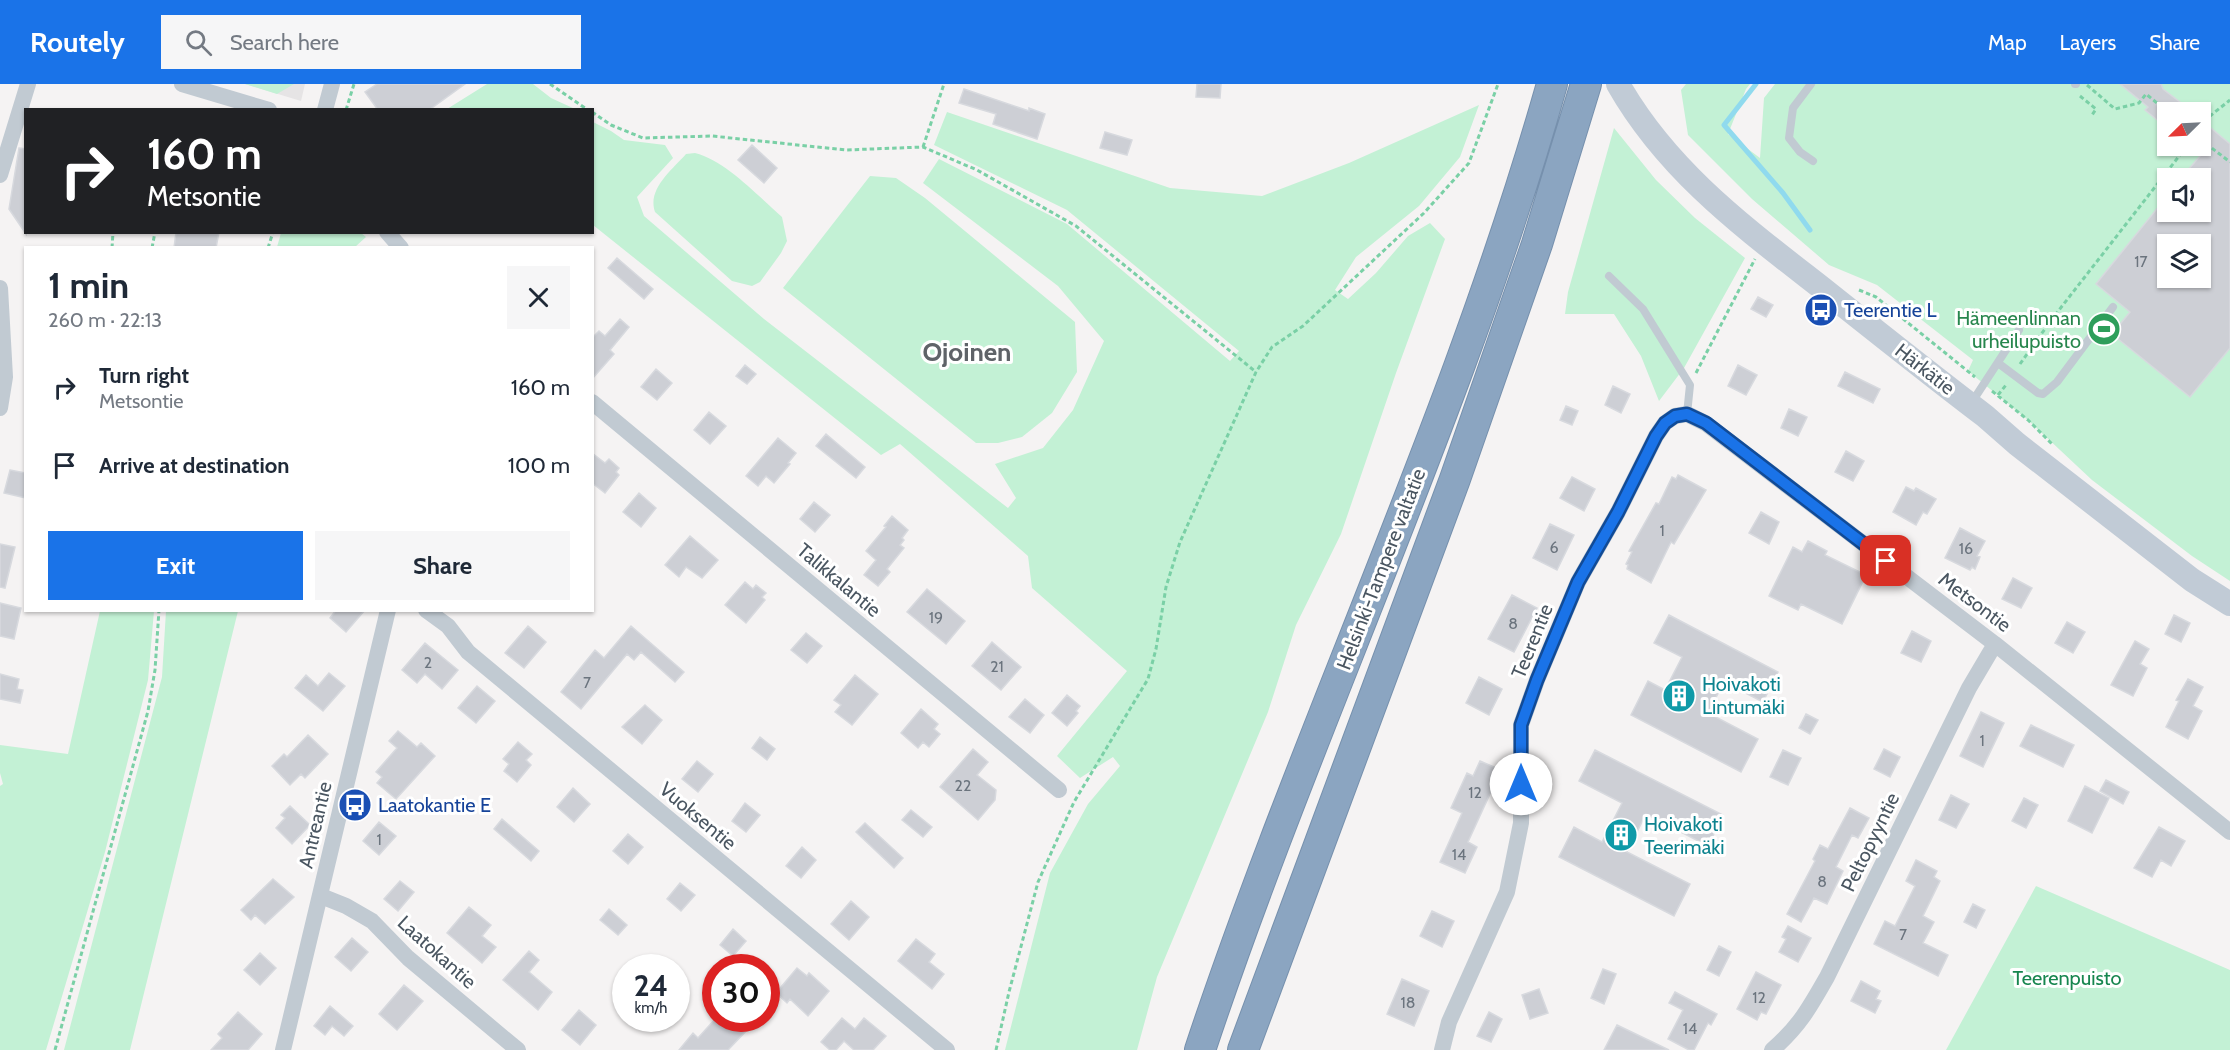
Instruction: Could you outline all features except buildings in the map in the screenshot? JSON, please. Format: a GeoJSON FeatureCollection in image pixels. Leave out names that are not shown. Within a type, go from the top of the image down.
{"type":"FeatureCollection","features":[{"type":"Feature","properties":{"kind":"highway","name":"Helsinki-Tampere valtatie"},"geometry":{"type":"LineString","coordinates":[[1200,1050],[1295,791],[1489,286],[1552,84]]}},
{"type":"Feature","properties":{"kind":"highway","name":"Helsinki-Tampere valtatie"},"geometry":{"type":"LineString","coordinates":[[1243,1050],[1455,479],[1537,244],[1586,84]]}},
{"type":"Feature","properties":{"kind":"main road","name":"Härkätie"},"geometry":{"type":"LineString","coordinates":[[1619,86],[1654,140],[1686,175],[1764,243],[2192,580],[2230,604]]}},
{"type":"Feature","properties":{"kind":"street"},"geometry":{"type":"LineString","coordinates":[[0,175],[28,84]]}},
{"type":"Feature","properties":{"kind":"street"},"geometry":{"type":"LineString","coordinates":[[182,84],[262,108]]}},
{"type":"Feature","properties":{"kind":"street"},"geometry":{"type":"LineString","coordinates":[[326,108],[332,84]]}},
{"type":"Feature","properties":{"kind":"street"},"geometry":{"type":"LineString","coordinates":[[389,234],[399,246]]}},
{"type":"Feature","properties":{"kind":"street"},"geometry":{"type":"LineString","coordinates":[[0,288],[5,377],[0,408]]}},
{"type":"Feature","properties":{"kind":"street","name":"Talikkalantie"},"geometry":{"type":"LineString","coordinates":[[594,404],[1059,790]]}},
{"type":"Feature","properties":{"kind":"street","name":"Metsontie"},"geometry":{"type":"LineString","coordinates":[[1687,414],[1706,423],[1995,644],[2230,832]]}},
{"type":"Feature","properties":{"kind":"street","name":"Teerentie"},"geometry":{"type":"LineString","coordinates":[[1442,1050],[1449,1022],[1507,892],[1521,823],[1521,725],[1537,680],[1578,582],[1618,512],[1656,436],[1665,423],[1675,416],[1687,414]]}},
{"type":"Feature","properties":{"kind":"street","name":"Antreantie"},"geometry":{"type":"LineString","coordinates":[[283,1050],[388,612]]}},
{"type":"Feature","properties":{"kind":"street","name":"Vuoksentie"},"geometry":{"type":"LineString","coordinates":[[429,612],[448,626],[468,652],[947,1050]]}},
{"type":"Feature","properties":{"kind":"street","name":"Peltopyyntie"},"geometry":{"type":"LineString","coordinates":[[1772,1050],[1791,1034],[1827,977],[1969,688],[1995,644]]}},
{"type":"Feature","properties":{"kind":"street","name":"Laatokantie"},"geometry":{"type":"LineString","coordinates":[[321,896],[346,906],[372,921],[408,958],[518,1050]]}},
{"type":"Feature","properties":{"kind":"lane"},"geometry":{"type":"LineString","coordinates":[[1811,84],[1793,108],[1789,138],[1800,152],[1813,161]]}},
{"type":"Feature","properties":{"kind":"lane"},"geometry":{"type":"LineString","coordinates":[[1609,276],[1643,309],[1690,385],[1687,414]]}},
{"type":"Feature","properties":{"kind":"lane"},"geometry":{"type":"LineString","coordinates":[[1998,363],[2038,393],[2043,394],[2057,382],[2113,307]]}},
{"type":"Feature","properties":{"kind":"lane"},"geometry":{"type":"LineString","coordinates":[[1970,405],[2019,330]]}},
{"type":"Feature","properties":{"kind":"path"},"geometry":{"type":"LineString","coordinates":[[347,108],[354,84]]}},
{"type":"Feature","properties":{"kind":"path"},"geometry":{"type":"LineString","coordinates":[[550,84],[585,108]]}},
{"type":"Feature","properties":{"kind":"path"},"geometry":{"type":"LineString","coordinates":[[923,147],[944,84]]}},
{"type":"Feature","properties":{"kind":"path"},"geometry":{"type":"LineString","coordinates":[[996,1050],[1038,882],[1074,802],[1148,680],[1156,650],[1166,588],[1179,542],[1256,372],[1272,347],[1303,326],[1424,213],[1469,163],[1498,84]]}},
{"type":"Feature","properties":{"kind":"path"},"geometry":{"type":"LineString","coordinates":[[2085,84],[2115,109],[2139,104],[2146,94],[2157,103]]}},
{"type":"Feature","properties":{"kind":"path"},"geometry":{"type":"LineString","coordinates":[[2082,98],[2096,109],[2092,115]]}},
{"type":"Feature","properties":{"kind":"path"},"geometry":{"type":"LineString","coordinates":[[2211,115],[2230,100]]}},
{"type":"Feature","properties":{"kind":"path"},"geometry":{"type":"LineString","coordinates":[[594,113],[611,125],[643,138],[712,136],[846,150],[923,147],[977,170],[1076,226],[1256,372]]}},
{"type":"Feature","properties":{"kind":"path"},"geometry":{"type":"LineString","coordinates":[[2211,147],[2230,162]]}},
{"type":"Feature","properties":{"kind":"path"},"geometry":{"type":"LineString","coordinates":[[2021,363],[2052,319],[2179,156]]}},
{"type":"Feature","properties":{"kind":"path"},"geometry":{"type":"LineString","coordinates":[[1690,385],[1752,266]]}},
{"type":"Feature","properties":{"kind":"path"},"geometry":{"type":"LineString","coordinates":[[55,1050],[148,711],[155,670],[159,612]]}},
{"type":"Feature","properties":{"kind":"shaded area"},"geometry":{"type":"Polygon","coordinates":[[[245,84],[305,84],[301,101],[245,84]]]}},
{"type":"Feature","properties":{"kind":"green space"},"geometry":{"type":"Polygon","coordinates":[[[245,84],[294,84],[277,94],[245,84]]]}},
{"type":"Feature","properties":{"kind":"green space"},"geometry":{"type":"Polygon","coordinates":[[[487,84],[533,84],[551,98],[573,108],[449,108],[487,84]]]}},
{"type":"Feature","properties":{"kind":"green space","name":"Hämeenlinnan urheilupuisto"},"geometry":{"type":"Polygon","coordinates":[[[1686,84],[1750,84],[1728,134],[1760,158],[1764,98],[1775,84],[2230,84],[2230,581],[2192,556],[2092,480],[2028,420],[1968,371],[1973,360],[1877,285],[1829,265],[1752,199],[1688,135],[1681,90],[1686,84]]]}},
{"type":"Feature","properties":{"kind":"green space"},"geometry":{"type":"Polygon","coordinates":[[[1479,105],[1460,157],[1419,206],[1356,257],[1335,290],[1348,299],[1376,273],[1408,236],[1430,223],[1445,239],[1341,534],[1296,625],[1268,712],[1157,977],[1137,1050],[1005,1050],[1050,873],[1088,804],[1120,766],[1113,757],[1080,778],[1057,756],[1127,671],[1032,588],[1028,556],[900,444],[881,455],[594,226],[594,122],[624,140],[665,145],[673,158],[637,197],[644,216],[764,319],[1008,508],[1016,498],[995,464],[1043,448],[1073,410],[1104,341],[1058,286],[923,183],[939,159],[1067,224],[1230,361],[1239,351],[1067,210],[934,145],[947,112],[1170,188],[1262,196],[1349,163],[1479,105]]]}},
{"type":"Feature","properties":{"kind":"green space"},"geometry":{"type":"Polygon","coordinates":[[[1614,128],[1656,180],[1695,218],[1745,258],[1684,368],[1659,401],[1641,356],[1614,314],[1565,314],[1568,292],[1614,128]]]}},
{"type":"Feature","properties":{"kind":"green space"},"geometry":{"type":"Polygon","coordinates":[[[695,153],[707,157],[730,171],[782,217],[787,241],[760,282],[752,286],[732,281],[655,212],[654,195],[662,180],[686,154],[695,153]]]}},
{"type":"Feature","properties":{"kind":"green space"},"geometry":{"type":"Polygon","coordinates":[[[870,176],[896,178],[925,198],[1075,322],[1077,372],[1052,413],[1022,437],[998,443],[976,443],[783,288],[870,176]]]}},
{"type":"Feature","properties":{"kind":"green space"},"geometry":{"type":"Polygon","coordinates":[[[281,234],[362,234],[366,237],[356,246],[277,246],[281,234]]]}},
{"type":"Feature","properties":{"kind":"green space"},"geometry":{"type":"Polygon","coordinates":[[[100,612],[154,612],[148,680],[105,852],[46,1050],[0,1050],[0,786],[3,784],[0,773],[0,745],[68,754],[100,612]]]}},
{"type":"Feature","properties":{"kind":"green space"},"geometry":{"type":"Polygon","coordinates":[[[166,612],[238,612],[130,1050],[64,1050],[162,677],[166,612]]]}},
{"type":"Feature","properties":{"kind":"green space","name":"Teerenpuisto"},"geometry":{"type":"Polygon","coordinates":[[[2036,886],[2230,970],[2230,1050],[1946,1050],[2036,886]]]}},
{"type":"Feature","properties":{"kind":"waterway"},"geometry":{"type":"LineString","coordinates":[[1756,84],[1724,125],[1783,193],[1810,230]]}},
{"type":"Feature","properties":{"kind":"place","name":"Teerentie L"},"geometry":{"type":"Point","coordinates":[1821,310]}},
{"type":"Feature","properties":{"kind":"place","name":"Hämeenlinnan urheilupuisto"},"geometry":{"type":"Point","coordinates":[2104,329]}},
{"type":"Feature","properties":{"kind":"place","name":"Hoivakoti Lintumäki"},"geometry":{"type":"Point","coordinates":[1679,696]}},
{"type":"Feature","properties":{"kind":"place","name":"Laatokantie E"},"geometry":{"type":"Point","coordinates":[355,805]}},
{"type":"Feature","properties":{"kind":"place","name":"Hoivakoti Teerimäki"},"geometry":{"type":"Point","coordinates":[1621,835]}},
{"type":"Feature","properties":{"kind":"district","name":"Ojoinen"},"geometry":{"type":"Point","coordinates":[967,352]}},
{"type":"Feature","properties":{"kind":"route"},"geometry":{"type":"LineString","coordinates":[[1521,784],[1521,725],[1578,582],[1618,512],[1656,436],[1665,423],[1675,416],[1687,414],[1706,423],[1886,561]]}}]}
